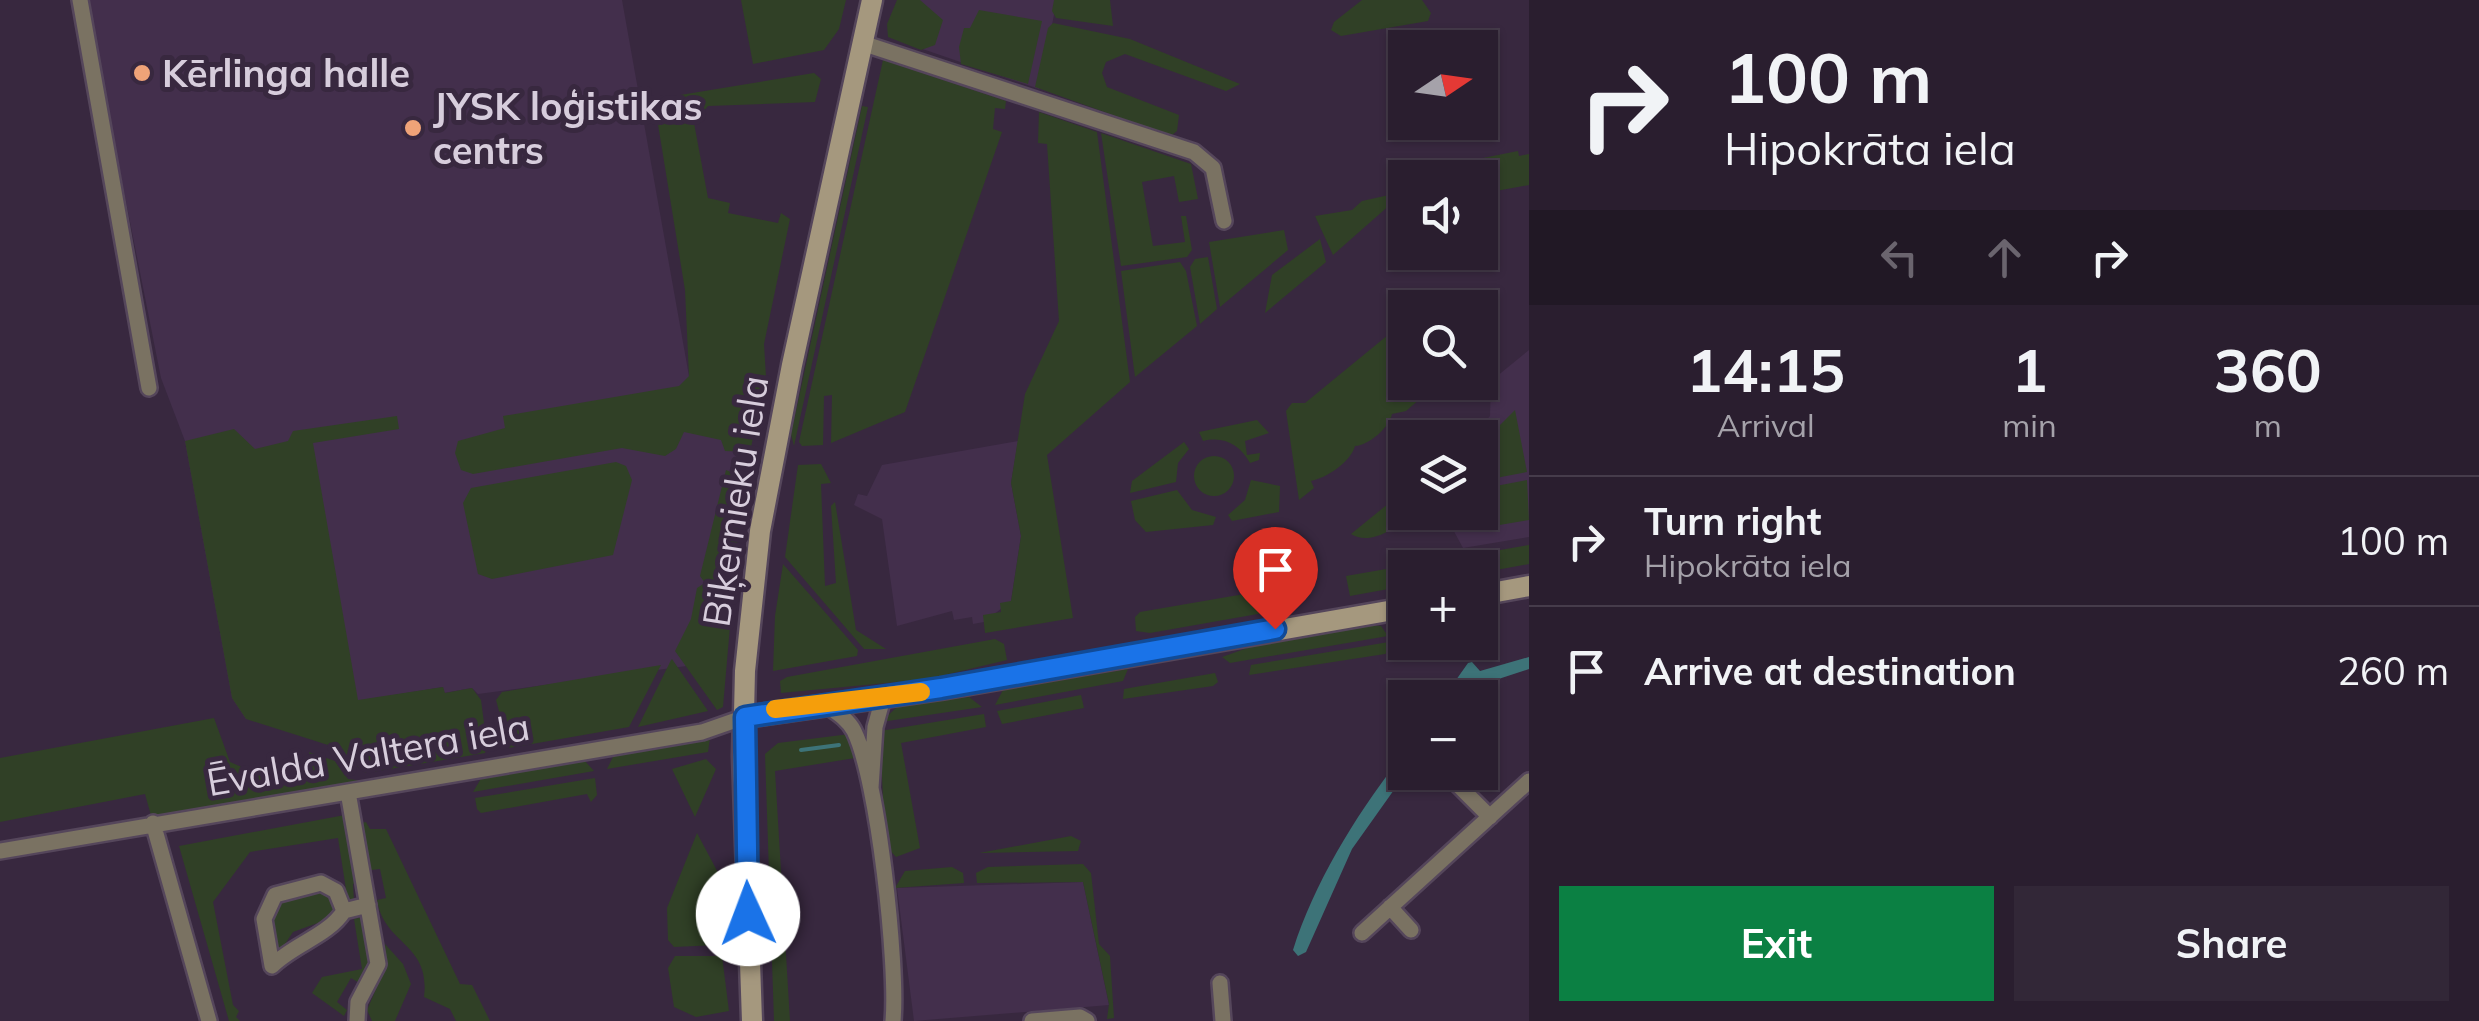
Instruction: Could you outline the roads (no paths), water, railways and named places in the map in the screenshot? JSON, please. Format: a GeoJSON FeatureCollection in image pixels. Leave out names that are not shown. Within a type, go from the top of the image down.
{"type":"FeatureCollection","features":[{"type":"Feature","properties":{"kind":"main road","name":"Biķernieku iela"},"geometry":{"type":"LineString","coordinates":[[752,1021],[745,717],[748,642],[771,465],[872,0]]}},
{"type":"Feature","properties":{"kind":"main road"},"geometry":{"type":"LineString","coordinates":[[1498,592],[1529,586]]}},
{"type":"Feature","properties":{"kind":"main road"},"geometry":{"type":"LineString","coordinates":[[745,717],[883,698],[1388,611]]}},
{"type":"Feature","properties":{"kind":"street"},"geometry":{"type":"LineString","coordinates":[[80,0],[149,388]]}},
{"type":"Feature","properties":{"kind":"street"},"geometry":{"type":"LineString","coordinates":[[862,44],[1194,152],[1213,168],[1224,221]]}},
{"type":"Feature","properties":{"kind":"street"},"geometry":{"type":"LineString","coordinates":[[870,788],[875,727],[883,698]]}},
{"type":"Feature","properties":{"kind":"street"},"geometry":{"type":"LineString","coordinates":[[826,704],[853,729],[870,788],[894,962],[894,1021]]}},
{"type":"Feature","properties":{"kind":"street","name":"Ēvalda Valtera iela"},"geometry":{"type":"LineString","coordinates":[[0,851],[713,730],[745,717]]}},
{"type":"Feature","properties":{"kind":"street"},"geometry":{"type":"LineString","coordinates":[[1362,933],[1529,780]]}},
{"type":"Feature","properties":{"kind":"street"},"geometry":{"type":"LineString","coordinates":[[1462,790],[1490,818]]}},
{"type":"Feature","properties":{"kind":"street"},"geometry":{"type":"LineString","coordinates":[[348,792],[378,964],[358,1002],[357,1021]]}},
{"type":"Feature","properties":{"kind":"street"},"geometry":{"type":"LineString","coordinates":[[153,823],[209,1021]]}},
{"type":"Feature","properties":{"kind":"street"},"geometry":{"type":"LineString","coordinates":[[344,910],[336,891],[321,883],[276,895],[264,919],[272,966],[300,942],[335,924],[344,910],[368,905]]}},
{"type":"Feature","properties":{"kind":"street"},"geometry":{"type":"LineString","coordinates":[[1390,907],[1411,930]]}},
{"type":"Feature","properties":{"kind":"street"},"geometry":{"type":"LineString","coordinates":[[1220,983],[1223,1021]]}},
{"type":"Feature","properties":{"kind":"street"},"geometry":{"type":"LineString","coordinates":[[1032,1021],[1080,1017],[1087,1021]]}},
{"type":"Feature","properties":{"kind":"waterway"},"geometry":{"type":"LineString","coordinates":[[801,750],[839,745]]}},
{"type":"Feature","properties":{"kind":"place","name":"Kērlinga halle"},"geometry":{"type":"Point","coordinates":[142,73]}},
{"type":"Feature","properties":{"kind":"place","name":"JYSK loģistikas centrs"},"geometry":{"type":"Point","coordinates":[413,128]}}]}
